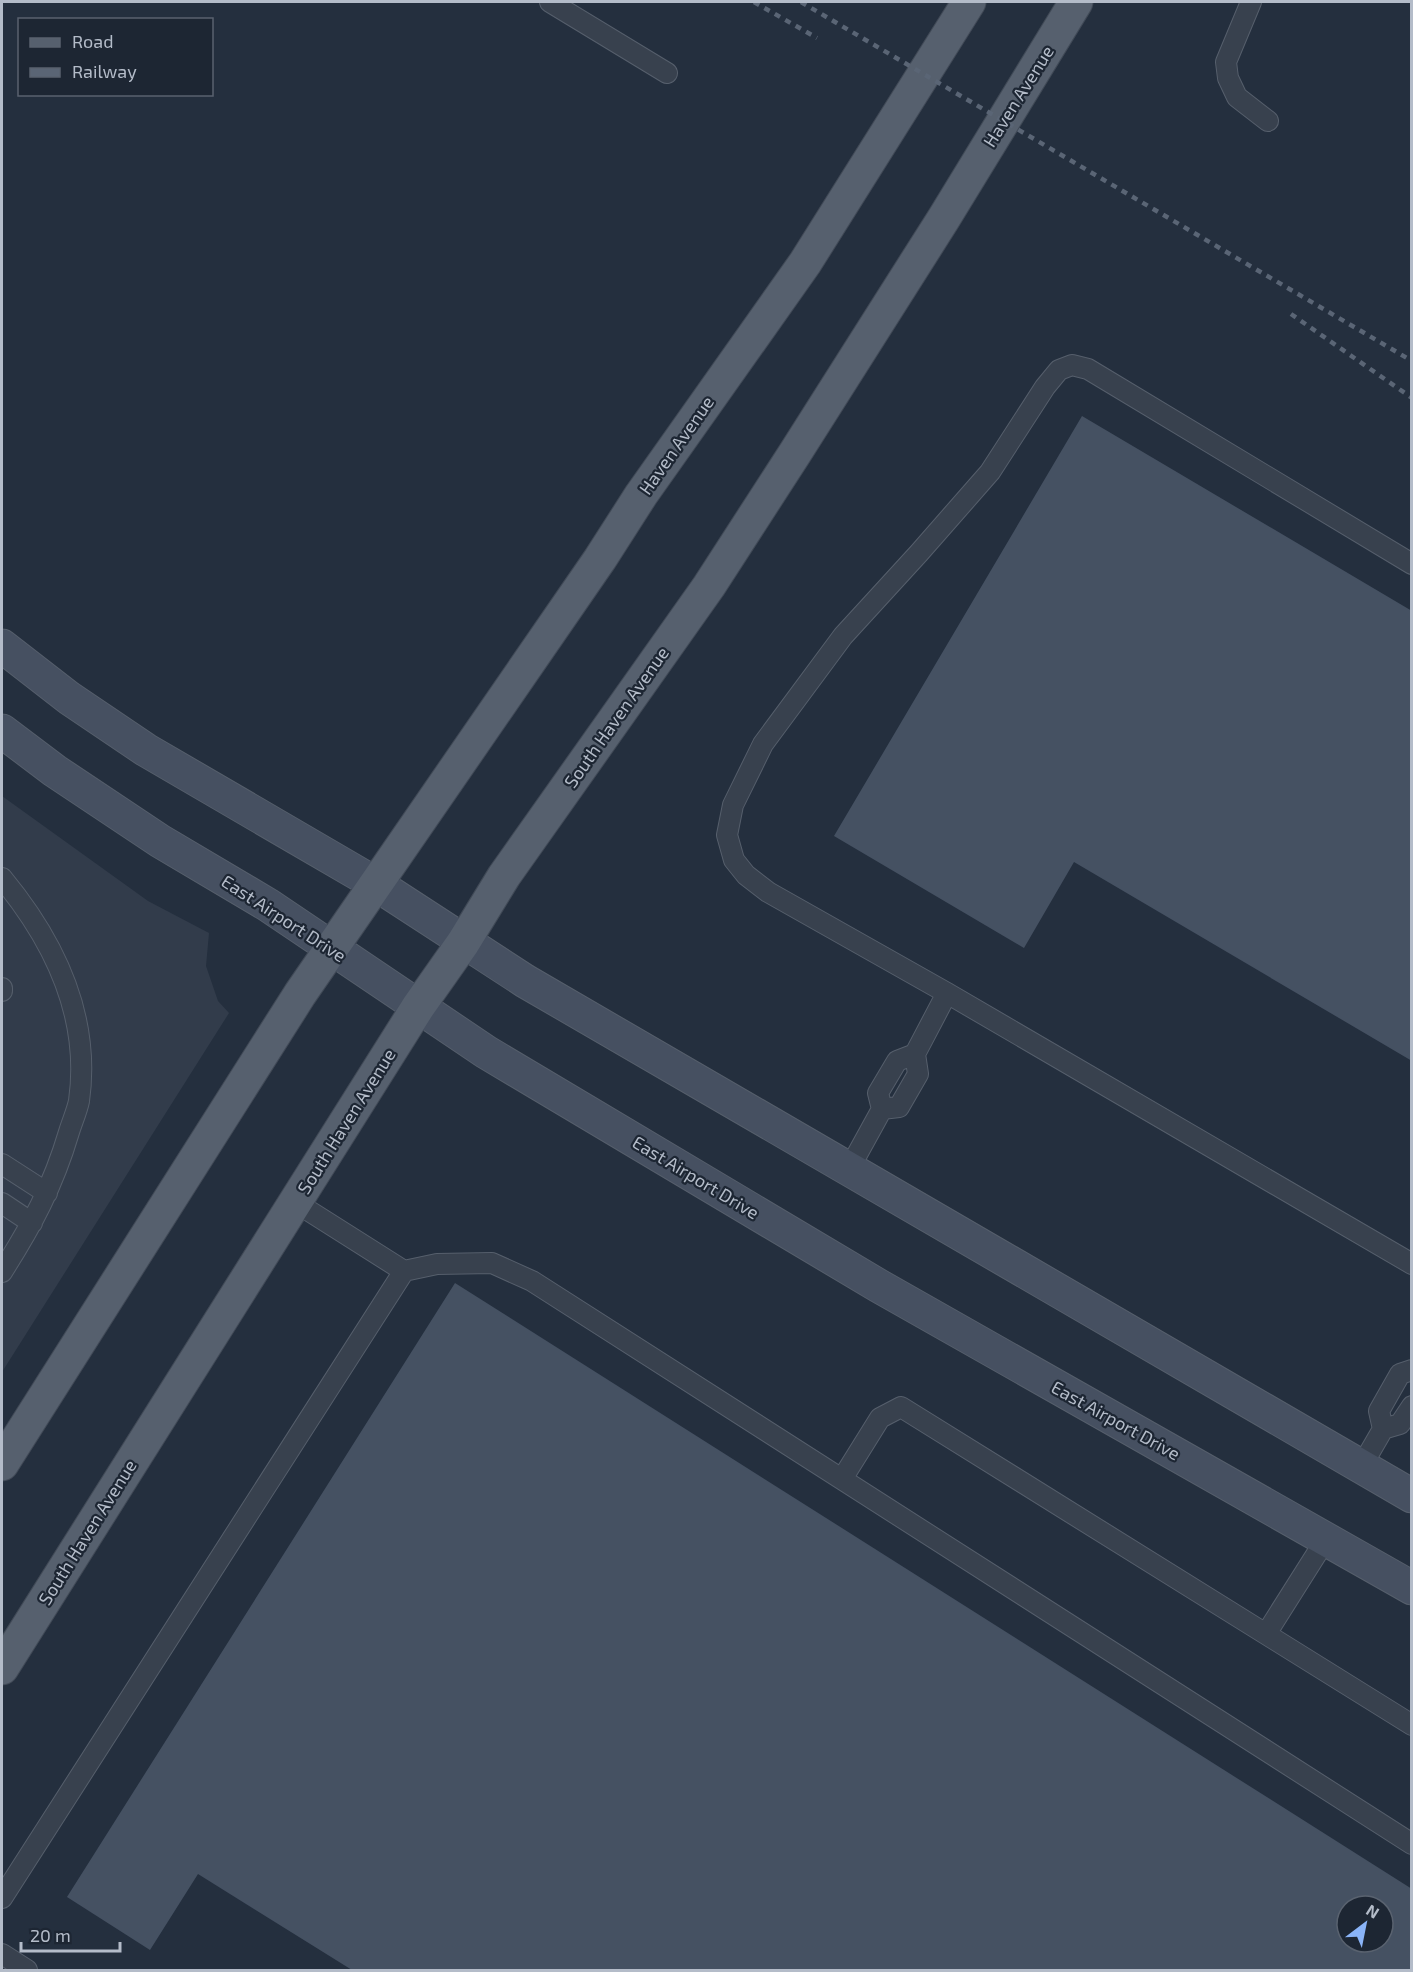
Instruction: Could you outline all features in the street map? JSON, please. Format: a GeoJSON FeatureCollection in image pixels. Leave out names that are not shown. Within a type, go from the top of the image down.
{"type":"FeatureCollection","features":[{"type":"Feature","properties":{"kind":"main road","name":"Haven Avenue"},"geometry":{"type":"LineString","coordinates":[[376,884],[600,559],[641,495],[805,263],[969,2]]}},
{"type":"Feature","properties":{"kind":"main road","name":"Haven Avenue"},"geometry":{"type":"LineString","coordinates":[[709,586],[882,316],[1076,2]]}},
{"type":"Feature","properties":{"kind":"main road","name":"South Haven Avenue"},"geometry":{"type":"LineString","coordinates":[[2,1668],[418,1007],[463,943],[504,876],[709,586]]}},
{"type":"Feature","properties":{"kind":"main road"},"geometry":{"type":"LineString","coordinates":[[2,646],[69,698],[146,750],[376,884],[463,943],[525,981],[1412,1496]]}},
{"type":"Feature","properties":{"kind":"main road","name":"East Airport Drive"},"geometry":{"type":"LineString","coordinates":[[2,731],[55,771],[160,841],[259,899],[486,1052],[879,1286],[1412,1588]]}},
{"type":"Feature","properties":{"kind":"main road"},"geometry":{"type":"LineString","coordinates":[[2,1464],[300,993],[376,884]]}},
{"type":"Feature","properties":{"kind":"lane"},"geometry":{"type":"LineString","coordinates":[[550,2],[667,73]]}},
{"type":"Feature","properties":{"kind":"lane"},"geometry":{"type":"LineString","coordinates":[[1251,2],[1226,62],[1228,78],[1237,98],[1268,121]]}},
{"type":"Feature","properties":{"kind":"lane"},"geometry":{"type":"LineString","coordinates":[[1412,564],[1088,369],[1072,365],[1059,370],[1045,387],[990,472],[920,553],[843,636],[763,744],[733,805],[727,835],[735,860],[746,875],[768,892],[947,993],[1412,1264]]}},
{"type":"Feature","properties":{"kind":"lane"},"geometry":{"type":"LineString","coordinates":[[2,878],[44,935],[61,969],[74,1010],[81,1053],[78,1102],[58,1168],[32,1223],[2,1272]]}},
{"type":"Feature","properties":{"kind":"lane"},"geometry":{"type":"LineString","coordinates":[[849,1169],[882,1109],[878,1093],[897,1061],[915,1054],[947,993]]}},
{"type":"Feature","properties":{"kind":"lane"},"geometry":{"type":"LineString","coordinates":[[2,1164],[47,1193]]}},
{"type":"Feature","properties":{"kind":"lane"},"geometry":{"type":"LineString","coordinates":[[295,1202],[404,1272]]}},
{"type":"Feature","properties":{"kind":"lane"},"geometry":{"type":"LineString","coordinates":[[2,1203],[32,1223]]}},
{"type":"Feature","properties":{"kind":"lane"},"geometry":{"type":"LineString","coordinates":[[2,1898],[404,1272],[437,1264],[492,1263],[532,1281],[1412,1844]]}},
{"type":"Feature","properties":{"kind":"lane"},"geometry":{"type":"LineString","coordinates":[[1361,1467],[1383,1429],[1379,1410],[1400,1374],[1412,1370]]}},
{"type":"Feature","properties":{"kind":"lane"},"geometry":{"type":"LineString","coordinates":[[1383,1429],[1400,1424],[1412,1406]]}},
{"type":"Feature","properties":{"kind":"lane"},"geometry":{"type":"LineString","coordinates":[[842,1479],[880,1418],[901,1407],[1412,1725]]}},
{"type":"Feature","properties":{"kind":"lane"},"geometry":{"type":"LineString","coordinates":[[1266,1634],[1326,1539]]}},
{"type":"Feature","properties":{"kind":"lane"},"geometry":{"type":"LineString","coordinates":[[2,1954],[27,1971]]}},
{"type":"Feature","properties":{"kind":"shaded area"},"geometry":{"type":"Polygon","coordinates":[[[2,796],[148,901],[209,933],[206,966],[218,1001],[229,1013],[2,1372],[2,796]]]}},
{"type":"Feature","properties":{"kind":"building"},"geometry":{"type":"Polygon","coordinates":[[[1082,416],[1412,611],[1412,1061],[1074,862],[1024,948],[834,836],[1082,416]]]}},
{"type":"Feature","properties":{"kind":"building"},"geometry":{"type":"Polygon","coordinates":[[[455,1283],[1412,1889],[1412,1970],[352,1970],[198,1874],[150,1950],[67,1897],[455,1283]]]}},
{"type":"Feature","properties":{"kind":"railway"},"geometry":{"type":"LineString","coordinates":[[754,2],[817,38]]}},
{"type":"Feature","properties":{"kind":"railway"},"geometry":{"type":"LineString","coordinates":[[801,2],[1412,361]]}},
{"type":"Feature","properties":{"kind":"railway"},"geometry":{"type":"LineString","coordinates":[[1291,314],[1412,398]]}}]}
